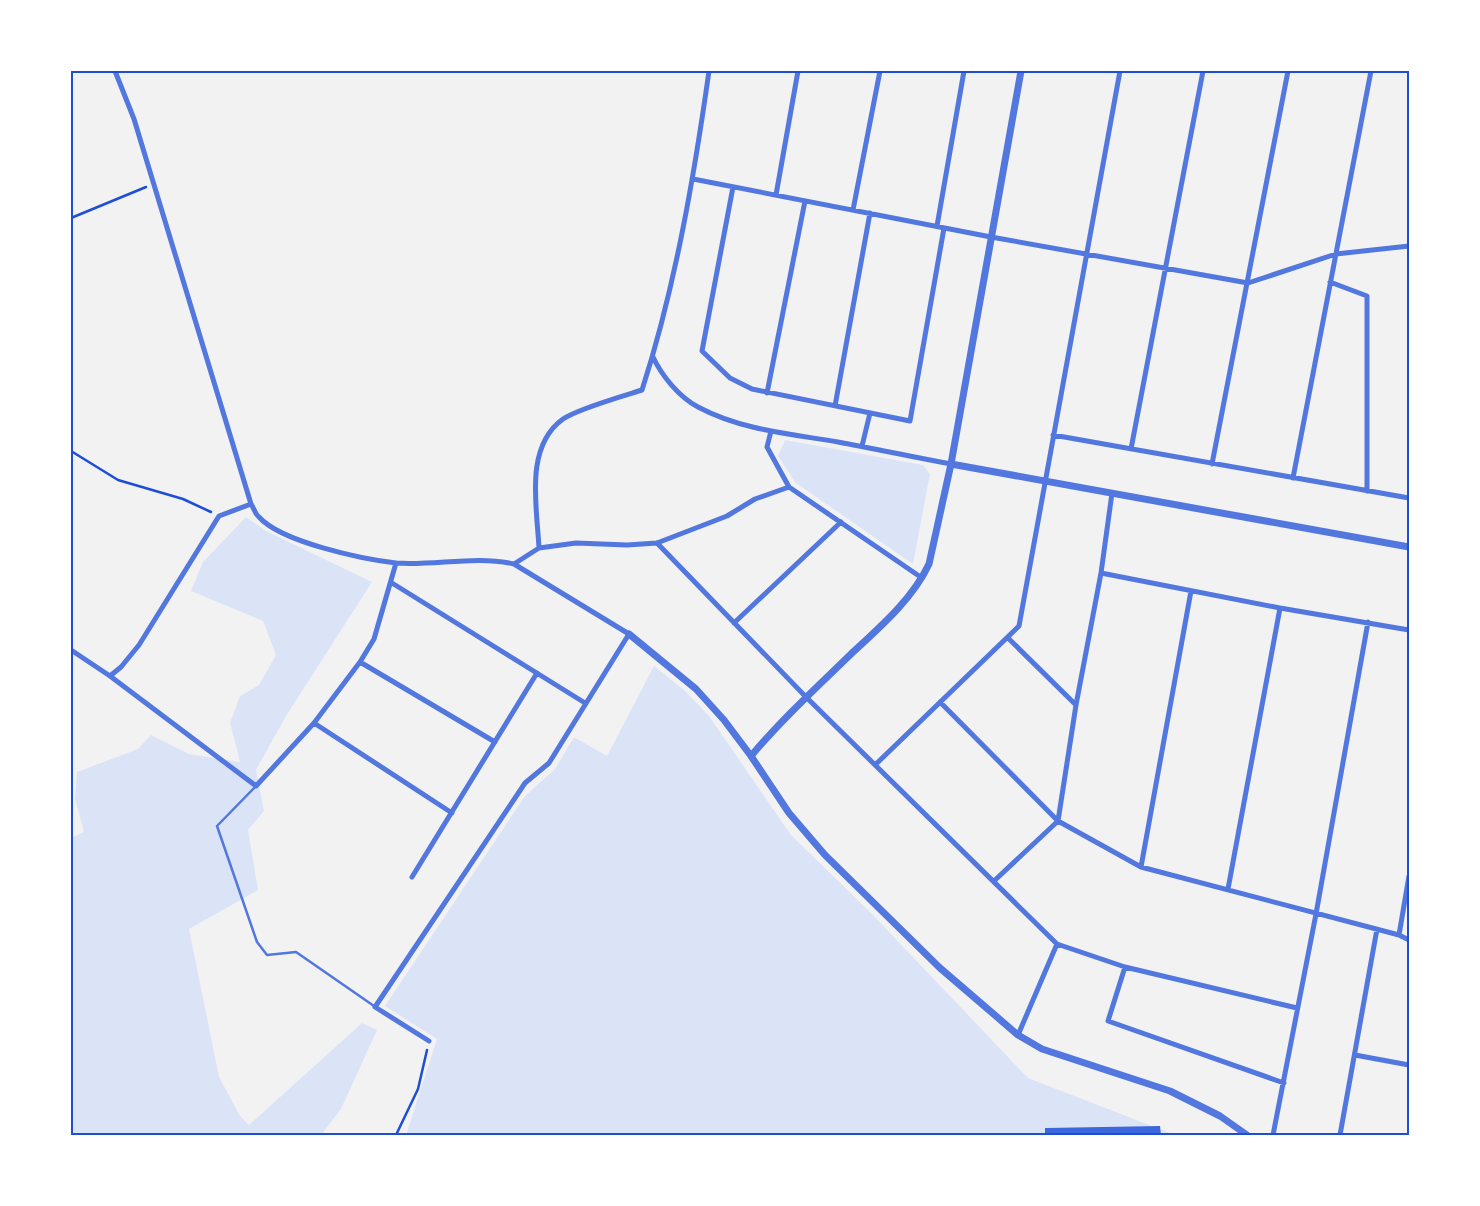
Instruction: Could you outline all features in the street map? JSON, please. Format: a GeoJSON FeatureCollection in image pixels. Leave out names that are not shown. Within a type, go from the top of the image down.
{"type":"FeatureCollection","features":[{"type":"Feature","properties":{"kind":"street"},"geometry":{"type":"LineString","coordinates":[[115,71],[134,119],[257,516],[267,525],[312,545],[396,563],[495,560],[514,564],[629,634],[696,690],[724,720],[751,756],[789,813],[825,855],[947,974],[1018,1035],[1042,1050],[1170,1091],[1220,1116],[1246,1135]]}},
{"type":"Feature","properties":{"kind":"street"},"geometry":{"type":"LineString","coordinates":[[539,548],[535,473],[542,445],[552,428],[564,418],[642,390],[653,356],[693,179],[709,71]]}},
{"type":"Feature","properties":{"kind":"street"},"geometry":{"type":"LineString","coordinates":[[776,195],[798,71]]}},
{"type":"Feature","properties":{"kind":"street"},"geometry":{"type":"LineString","coordinates":[[853,210],[880,71]]}},
{"type":"Feature","properties":{"kind":"street"},"geometry":{"type":"LineString","coordinates":[[938,226],[964,71]]}},
{"type":"Feature","properties":{"kind":"street"},"geometry":{"type":"LineString","coordinates":[[751,756],[806,697],[875,632],[922,578],[934,548],[951,464],[1021,71]]}},
{"type":"Feature","properties":{"kind":"street"},"geometry":{"type":"LineString","coordinates":[[875,765],[1019,626],[1120,71]]}},
{"type":"Feature","properties":{"kind":"street"},"geometry":{"type":"LineString","coordinates":[[1131,449],[1204,71]]}},
{"type":"Feature","properties":{"kind":"street"},"geometry":{"type":"LineString","coordinates":[[1212,464],[1288,71]]}},
{"type":"Feature","properties":{"kind":"street"},"geometry":{"type":"LineString","coordinates":[[1293,478],[1371,71]]}},
{"type":"Feature","properties":{"kind":"street"},"geometry":{"type":"LineString","coordinates":[[693,179],[991,237],[1086,252],[1248,283],[1336,254],[1409,246]]}},
{"type":"Feature","properties":{"kind":"street"},"geometry":{"type":"LineString","coordinates":[[733,187],[702,351],[730,378],[752,390],[910,421],[944,228]]}},
{"type":"Feature","properties":{"kind":"street"},"geometry":{"type":"LineString","coordinates":[[767,392],[805,201]]}},
{"type":"Feature","properties":{"kind":"street"},"geometry":{"type":"LineString","coordinates":[[835,406],[870,213]]}},
{"type":"Feature","properties":{"kind":"street"},"geometry":{"type":"LineString","coordinates":[[1330,282],[1367,296],[1367,491]]}},
{"type":"Feature","properties":{"kind":"street"},"geometry":{"type":"LineString","coordinates":[[653,356],[659,370],[670,383],[697,407],[732,421],[771,431],[862,446],[951,464],[1409,547]]}},
{"type":"Feature","properties":{"kind":"street"},"geometry":{"type":"LineString","coordinates":[[862,446],[870,413]]}},
{"type":"Feature","properties":{"kind":"street"},"geometry":{"type":"LineString","coordinates":[[771,431],[767,447],[789,487],[922,578]]}},
{"type":"Feature","properties":{"kind":"street"},"geometry":{"type":"LineString","coordinates":[[1053,435],[1409,498]]}},
{"type":"Feature","properties":{"kind":"street"},"geometry":{"type":"LineString","coordinates":[[514,564],[539,548],[576,544],[627,545],[657,543],[727,516],[755,499],[789,487]]}},
{"type":"Feature","properties":{"kind":"street"},"geometry":{"type":"LineString","coordinates":[[994,881],[1058,821],[1076,706],[1101,573],[1112,493]]}},
{"type":"Feature","properties":{"kind":"street"},"geometry":{"type":"LineString","coordinates":[[110,676],[121,667],[139,645],[219,516],[252,504]]}},
{"type":"Feature","properties":{"kind":"street"},"geometry":{"type":"LineString","coordinates":[[734,623],[841,522]]}},
{"type":"Feature","properties":{"kind":"street"},"geometry":{"type":"LineString","coordinates":[[657,543],[806,697],[1057,944],[1125,967],[1297,1008]]}},
{"type":"Feature","properties":{"kind":"street"},"geometry":{"type":"LineString","coordinates":[[71,650],[110,676],[256,786],[314,723],[360,662],[374,639],[392,583],[396,563]]}},
{"type":"Feature","properties":{"kind":"street"},"geometry":{"type":"LineString","coordinates":[[1101,573],[1280,608],[1409,630]]}},
{"type":"Feature","properties":{"kind":"street"},"geometry":{"type":"LineString","coordinates":[[392,583],[585,703]]}},
{"type":"Feature","properties":{"kind":"street"},"geometry":{"type":"LineString","coordinates":[[1141,867],[1191,591]]}},
{"type":"Feature","properties":{"kind":"street"},"geometry":{"type":"LineString","coordinates":[[1228,889],[1280,608]]}},
{"type":"Feature","properties":{"kind":"street"},"geometry":{"type":"LineString","coordinates":[[1273,1135],[1316,914],[1368,622]]}},
{"type":"Feature","properties":{"kind":"street"},"geometry":{"type":"LineString","coordinates":[[429,1041],[375,1007],[525,783],[549,763],[629,634]]}},
{"type":"Feature","properties":{"kind":"street"},"geometry":{"type":"LineString","coordinates":[[1008,638],[1076,706]]}},
{"type":"Feature","properties":{"kind":"street"},"geometry":{"type":"LineString","coordinates":[[360,662],[495,742]]}},
{"type":"Feature","properties":{"kind":"street"},"geometry":{"type":"LineString","coordinates":[[412,877],[537,673]]}},
{"type":"Feature","properties":{"kind":"street"},"geometry":{"type":"LineString","coordinates":[[940,702],[1058,821],[1141,867],[1316,914],[1399,934],[1409,940]]}},
{"type":"Feature","properties":{"kind":"street"},"geometry":{"type":"LineString","coordinates":[[314,723],[452,813]]}},
{"type":"Feature","properties":{"kind":"street"},"geometry":{"type":"LineString","coordinates":[[1399,934],[1409,876]]}},
{"type":"Feature","properties":{"kind":"street"},"geometry":{"type":"LineString","coordinates":[[1340,1135],[1377,929]]}},
{"type":"Feature","properties":{"kind":"street"},"geometry":{"type":"LineString","coordinates":[[1018,1035],[1057,944]]}},
{"type":"Feature","properties":{"kind":"street"},"geometry":{"type":"LineString","coordinates":[[1125,967],[1108,1021],[1284,1083]]}},
{"type":"Feature","properties":{"kind":"street"},"geometry":{"type":"LineString","coordinates":[[1355,1055],[1409,1065]]}},
{"type":"Feature","properties":{"kind":"lane"},"geometry":{"type":"LineString","coordinates":[[256,786],[217,826],[257,942],[267,955],[296,952],[375,1007]]}},
{"type":"Feature","properties":{"kind":"path"},"geometry":{"type":"LineString","coordinates":[[71,218],[153,184]]}},
{"type":"Feature","properties":{"kind":"path"},"geometry":{"type":"LineString","coordinates":[[71,451],[118,480],[183,499],[219,516]]}},
{"type":"Feature","properties":{"kind":"path"},"geometry":{"type":"LineString","coordinates":[[396,1135],[418,1089],[429,1041]]}},
{"type":"Feature","properties":{"kind":"shaded area"},"geometry":{"type":"Polygon","coordinates":[[[785,440],[923,465],[930,474],[913,564],[796,483],[778,456],[785,440]]]}},
{"type":"Feature","properties":{"kind":"shaded area"},"geometry":{"type":"Polygon","coordinates":[[[246,517],[266,531],[372,582],[286,716],[256,770],[264,811],[248,830],[258,890],[189,929],[219,1077],[240,1116],[249,1125],[362,1023],[377,1030],[341,1109],[321,1135],[71,1135],[71,838],[84,832],[75,799],[77,772],[138,749],[151,735],[189,754],[240,762],[230,723],[240,696],[259,685],[276,655],[263,621],[191,591],[203,562],[246,517]]]}},
{"type":"Feature","properties":{"kind":"shaded area"},"geometry":{"type":"Polygon","coordinates":[[[654,666],[684,690],[709,716],[791,835],[871,913],[1028,1078],[1175,1135],[406,1135],[437,1039],[385,1006],[525,796],[555,769],[574,737],[607,756],[654,666]]]}},
{"type":"Feature","properties":{"kind":"building"},"geometry":{"type":"Polygon","coordinates":[[[1160,1126],[1161,1135],[1045,1135],[1045,1128],[1160,1126]]]}}]}
